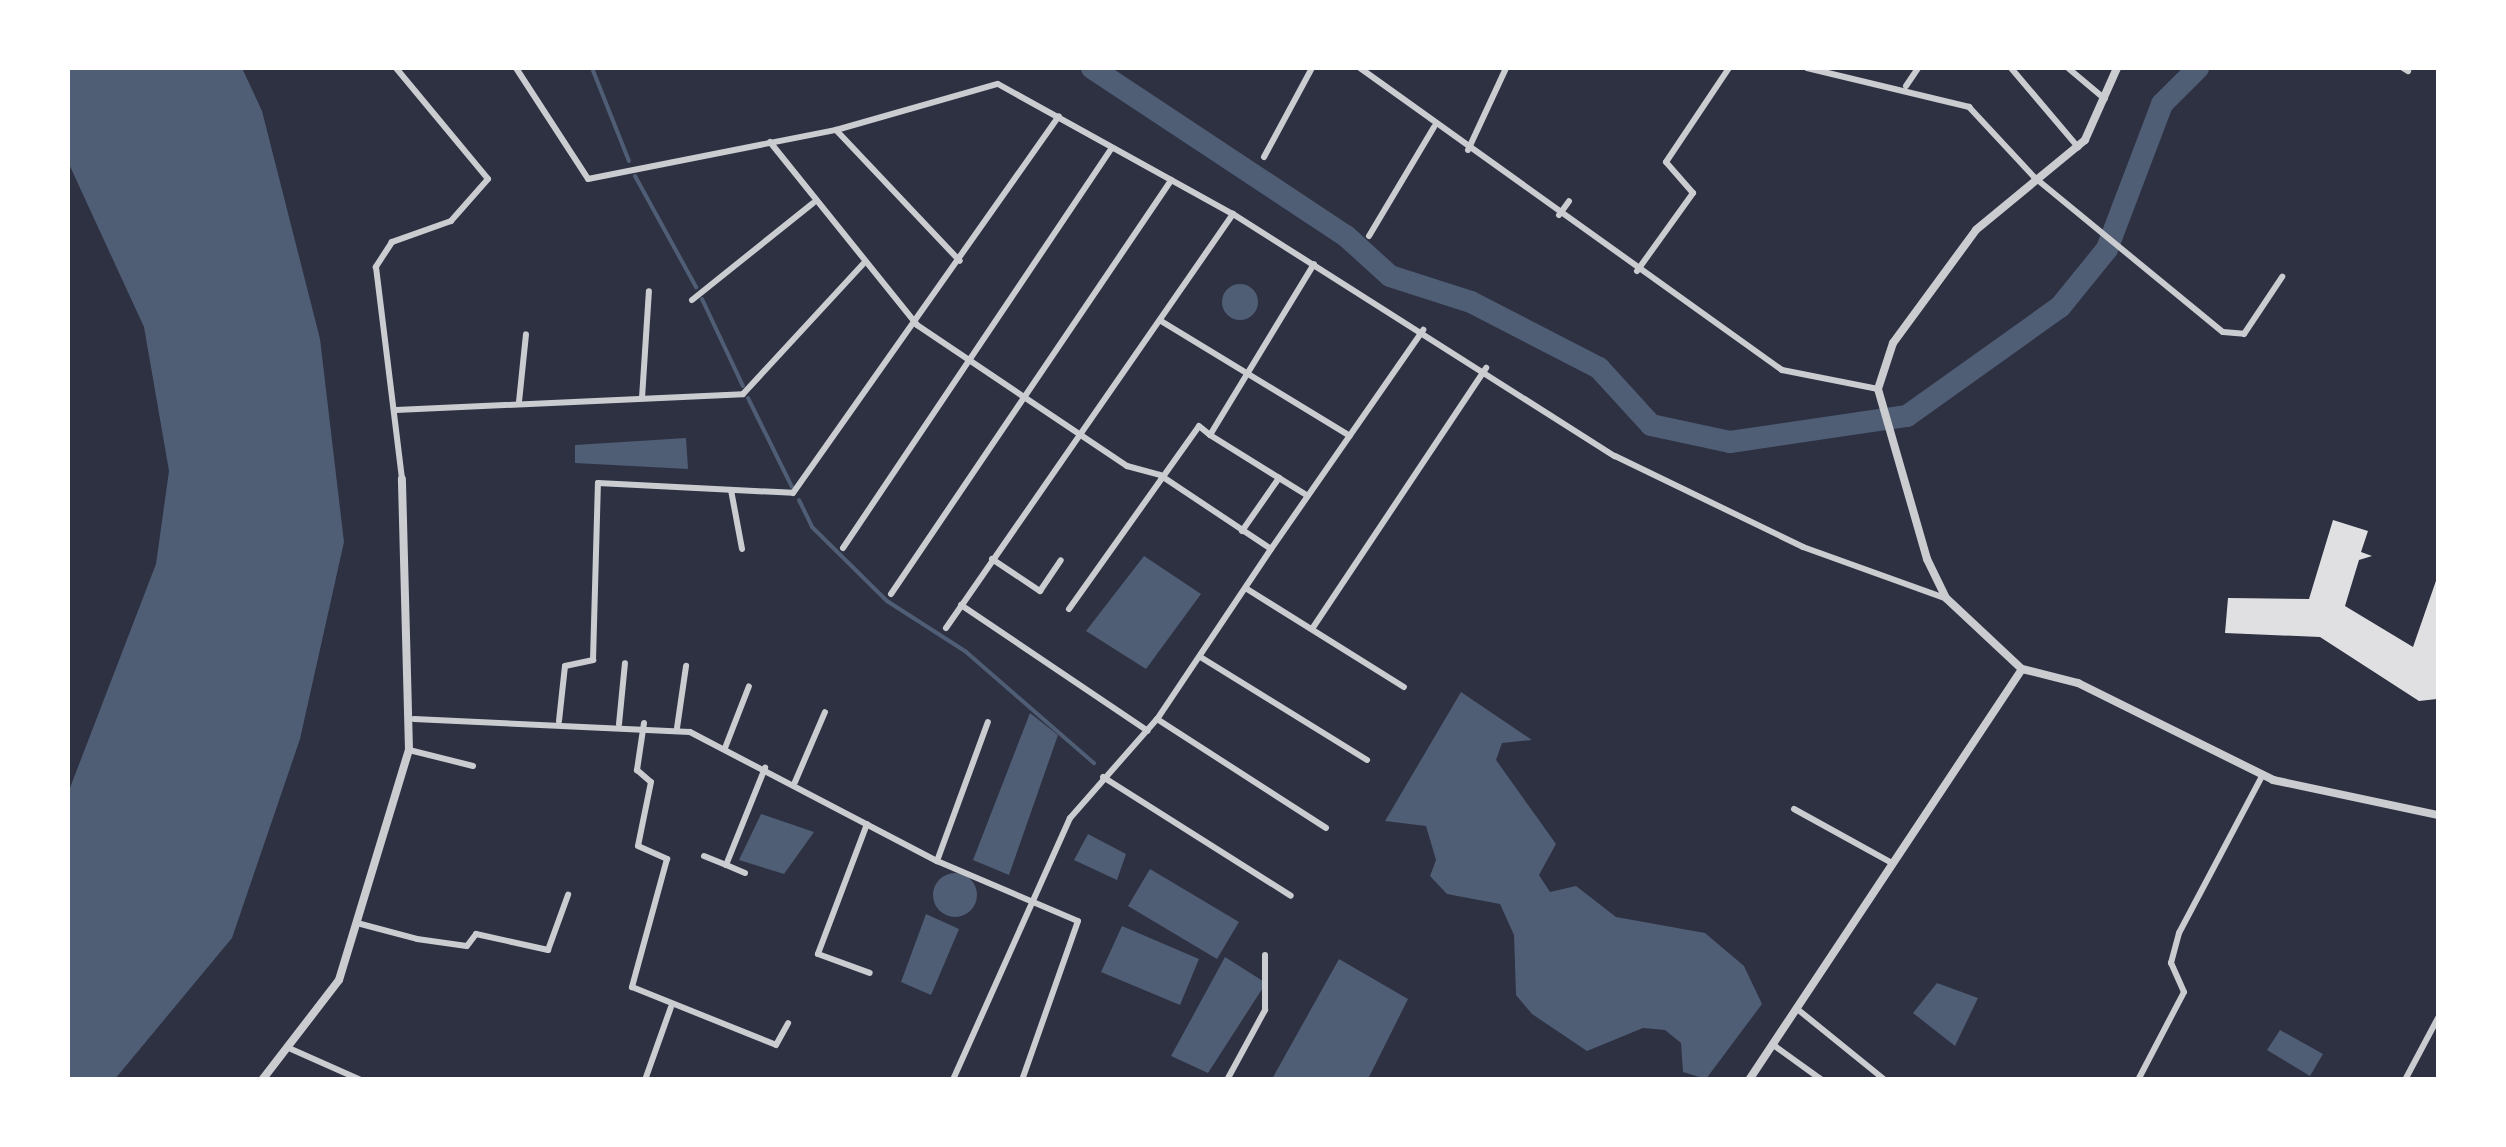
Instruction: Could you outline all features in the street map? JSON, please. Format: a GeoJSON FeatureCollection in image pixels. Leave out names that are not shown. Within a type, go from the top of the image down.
{"type":"FeatureCollection","features":[{"type":"Feature","properties":{"kind":"street"},"geometry":{"type":"LineString","coordinates":[[262,1079],[292,1048],[339,980],[409,750],[414,720],[402,479],[376,267],[392,242],[451,221],[488,179],[396,68]]}},
{"type":"Feature","properties":{"kind":"street"},"geometry":{"type":"LineString","coordinates":[[516,68],[588,179],[836,130],[981,84],[1059,116],[1233,214],[1688,494],[1946,598],[2022,669],[2078,683],[2262,776],[2438,815]]}},
{"type":"Feature","properties":{"kind":"street"},"geometry":{"type":"LineString","coordinates":[[1264,157],[1312,68]]}},
{"type":"Feature","properties":{"kind":"street"},"geometry":{"type":"LineString","coordinates":[[1360,68],[1434,127],[1782,370],[1878,389]]}},
{"type":"Feature","properties":{"kind":"street"},"geometry":{"type":"LineString","coordinates":[[1468,150],[1506,68]]}},
{"type":"Feature","properties":{"kind":"street"},"geometry":{"type":"LineString","coordinates":[[1637,271],[1693,192],[1666,162],[1729,68]]}},
{"type":"Feature","properties":{"kind":"street"},"geometry":{"type":"LineString","coordinates":[[1807,68],[1906,86],[1969,106],[2034,177],[2117,250],[2236,336],[2282,277]]}},
{"type":"Feature","properties":{"kind":"street"},"geometry":{"type":"LineString","coordinates":[[1906,86],[1918,68]]}},
{"type":"Feature","properties":{"kind":"street"},"geometry":{"type":"LineString","coordinates":[[2011,68],[2079,148]]}},
{"type":"Feature","properties":{"kind":"street"},"geometry":{"type":"LineString","coordinates":[[2068,68],[2105,99]]}},
{"type":"Feature","properties":{"kind":"street"},"geometry":{"type":"LineString","coordinates":[[1946,598],[1890,450],[1878,389],[1906,318],[2034,177],[2079,148],[2117,68]]}},
{"type":"Feature","properties":{"kind":"street"},"geometry":{"type":"LineString","coordinates":[[559,721],[564,666],[593,660],[598,482],[794,494],[917,325],[1059,116]]}},
{"type":"Feature","properties":{"kind":"street"},"geometry":{"type":"LineString","coordinates":[[1369,236],[1434,127]]}},
{"type":"Feature","properties":{"kind":"street"},"geometry":{"type":"LineString","coordinates":[[836,130],[960,261]]}},
{"type":"Feature","properties":{"kind":"street"},"geometry":{"type":"LineString","coordinates":[[770,142],[813,203],[917,325],[1127,466],[1160,475],[1272,549]]}},
{"type":"Feature","properties":{"kind":"street"},"geometry":{"type":"LineString","coordinates":[[843,548],[1112,148]]}},
{"type":"Feature","properties":{"kind":"street"},"geometry":{"type":"LineString","coordinates":[[891,594],[1026,400],[1171,180]]}},
{"type":"Feature","properties":{"kind":"street"},"geometry":{"type":"LineString","coordinates":[[1560,215],[1569,201]]}},
{"type":"Feature","properties":{"kind":"street"},"geometry":{"type":"LineString","coordinates":[[692,300],[813,203]]}},
{"type":"Feature","properties":{"kind":"street"},"geometry":{"type":"LineString","coordinates":[[946,628],[1233,214]]}},
{"type":"Feature","properties":{"kind":"street"},"geometry":{"type":"LineString","coordinates":[[396,410],[743,394],[863,264]]}},
{"type":"Feature","properties":{"kind":"street"},"geometry":{"type":"LineString","coordinates":[[1210,435],[1314,264]]}},
{"type":"Feature","properties":{"kind":"street"},"geometry":{"type":"LineString","coordinates":[[642,398],[649,291]]}},
{"type":"Feature","properties":{"kind":"street"},"geometry":{"type":"LineString","coordinates":[[1161,321],[1350,436]]}},
{"type":"Feature","properties":{"kind":"street"},"geometry":{"type":"LineString","coordinates":[[953,1080],[1070,818],[1102,776],[1158,719],[1202,658],[1422,330]]}},
{"type":"Feature","properties":{"kind":"street"},"geometry":{"type":"LineString","coordinates":[[519,402],[526,334]]}},
{"type":"Feature","properties":{"kind":"street"},"geometry":{"type":"LineString","coordinates":[[1312,630],[1486,368]]}},
{"type":"Feature","properties":{"kind":"street"},"geometry":{"type":"LineString","coordinates":[[1070,609],[1160,475],[1199,426],[1308,496]]}},
{"type":"Feature","properties":{"kind":"street"},"geometry":{"type":"LineString","coordinates":[[1242,531],[1279,478]]}},
{"type":"Feature","properties":{"kind":"street"},"geometry":{"type":"LineString","coordinates":[[731,490],[742,549]]}},
{"type":"Feature","properties":{"kind":"street"},"geometry":{"type":"LineString","coordinates":[[992,560],[1040,591],[1061,560]]}},
{"type":"Feature","properties":{"kind":"street"},"geometry":{"type":"LineString","coordinates":[[1247,589],[1404,687]]}},
{"type":"Feature","properties":{"kind":"street"},"geometry":{"type":"LineString","coordinates":[[962,605],[1148,731]]}},
{"type":"Feature","properties":{"kind":"street"},"geometry":{"type":"LineString","coordinates":[[1202,658],[1367,760]]}},
{"type":"Feature","properties":{"kind":"street"},"geometry":{"type":"LineString","coordinates":[[619,724],[626,663]]}},
{"type":"Feature","properties":{"kind":"street"},"geometry":{"type":"LineString","coordinates":[[678,728],[686,666]]}},
{"type":"Feature","properties":{"kind":"street"},"geometry":{"type":"LineString","coordinates":[[1749,1080],[1890,862],[2022,669]]}},
{"type":"Feature","properties":{"kind":"street"},"geometry":{"type":"LineString","coordinates":[[726,748],[750,686]]}},
{"type":"Feature","properties":{"kind":"street"},"geometry":{"type":"LineString","coordinates":[[794,782],[825,712]]}},
{"type":"Feature","properties":{"kind":"street"},"geometry":{"type":"LineString","coordinates":[[1158,719],[1326,828]]}},
{"type":"Feature","properties":{"kind":"street"},"geometry":{"type":"LineString","coordinates":[[414,720],[644,723],[678,728],[794,782],[937,860],[1078,921],[1022,1080]]}},
{"type":"Feature","properties":{"kind":"street"},"geometry":{"type":"LineString","coordinates":[[937,860],[988,722]]}},
{"type":"Feature","properties":{"kind":"street"},"geometry":{"type":"LineString","coordinates":[[644,723],[638,770],[652,782],[638,846],[667,859],[632,987],[672,997],[645,1080]]}},
{"type":"Feature","properties":{"kind":"street"},"geometry":{"type":"LineString","coordinates":[[409,750],[473,766]]}},
{"type":"Feature","properties":{"kind":"street"},"geometry":{"type":"LineString","coordinates":[[726,865],[765,768]]}},
{"type":"Feature","properties":{"kind":"street"},"geometry":{"type":"LineString","coordinates":[[1102,776],[1291,896]]}},
{"type":"Feature","properties":{"kind":"street"},"geometry":{"type":"LineString","coordinates":[[2138,1080],[2184,992],[2170,962],[2179,933],[2262,776]]}},
{"type":"Feature","properties":{"kind":"street"},"geometry":{"type":"LineString","coordinates":[[1794,808],[1890,862]]}},
{"type":"Feature","properties":{"kind":"street"},"geometry":{"type":"LineString","coordinates":[[867,824],[818,954],[870,973]]}},
{"type":"Feature","properties":{"kind":"street"},"geometry":{"type":"LineString","coordinates":[[704,856],[745,873]]}},
{"type":"Feature","properties":{"kind":"street"},"geometry":{"type":"LineString","coordinates":[[358,923],[417,940],[467,946],[476,934],[548,950],[568,895]]}},
{"type":"Feature","properties":{"kind":"street"},"geometry":{"type":"LineString","coordinates":[[1227,1080],[1266,1010],[1265,955]]}},
{"type":"Feature","properties":{"kind":"street"},"geometry":{"type":"LineString","coordinates":[[671,1007],[776,1045],[788,1023]]}},
{"type":"Feature","properties":{"kind":"street"},"geometry":{"type":"LineString","coordinates":[[1796,1008],[1886,1080]]}},
{"type":"Feature","properties":{"kind":"street"},"geometry":{"type":"LineString","coordinates":[[2405,1080],[2438,1018]]}},
{"type":"Feature","properties":{"kind":"street"},"geometry":{"type":"LineString","coordinates":[[1772,1044],[1822,1080]]}},
{"type":"Feature","properties":{"kind":"street"},"geometry":{"type":"LineString","coordinates":[[292,1048],[361,1080]]}},
{"type":"Feature","properties":{"kind":"water"},"geometry":{"type":"Polygon","coordinates":[[[68,68],[242,68],[262,111],[320,339],[344,542],[300,739],[232,938],[115,1079],[68,1079],[68,793],[156,564],[169,471],[144,327],[68,162],[68,68]]]}},
{"type":"Feature","properties":{"kind":"water"},"geometry":{"type":"Polygon","coordinates":[[[1240,284],[1253,289],[1258,302],[1253,315],[1240,320],[1227,315],[1222,302],[1227,289],[1240,284]]]}},
{"type":"Feature","properties":{"kind":"water"},"geometry":{"type":"Polygon","coordinates":[[[686,438],[688,469],[575,463],[575,445],[686,438]]]}},
{"type":"Feature","properties":{"kind":"water"},"geometry":{"type":"Polygon","coordinates":[[[1144,556],[1201,594],[1146,669],[1086,631],[1144,556]]]}},
{"type":"Feature","properties":{"kind":"water"},"geometry":{"type":"Polygon","coordinates":[[[1461,692],[1532,740],[1502,743],[1496,760],[1556,844],[1539,875],[1550,892],[1576,886],[1616,917],[1705,933],[1744,966],[1762,1004],[1706,1079],[1683,1072],[1681,1043],[1665,1030],[1643,1028],[1587,1051],[1532,1014],[1516,995],[1514,935],[1500,904],[1447,894],[1430,876],[1436,860],[1426,826],[1385,821],[1461,692]]]}},
{"type":"Feature","properties":{"kind":"water"},"geometry":{"type":"Polygon","coordinates":[[[1030,713],[1058,735],[1009,875],[973,860],[1030,713]]]}},
{"type":"Feature","properties":{"kind":"water"},"geometry":{"type":"Polygon","coordinates":[[[761,814],[814,832],[784,874],[739,860],[761,814]]]}},
{"type":"Feature","properties":{"kind":"water"},"geometry":{"type":"Polygon","coordinates":[[[1088,834],[1126,854],[1117,880],[1074,860],[1088,834]]]}},
{"type":"Feature","properties":{"kind":"water"},"geometry":{"type":"Polygon","coordinates":[[[1150,869],[1239,922],[1217,959],[1128,906],[1150,869]]]}},
{"type":"Feature","properties":{"kind":"water"},"geometry":{"type":"Polygon","coordinates":[[[955,873],[970,880],[977,895],[970,910],[955,917],[940,910],[933,895],[940,880],[955,873]]]}},
{"type":"Feature","properties":{"kind":"water"},"geometry":{"type":"Polygon","coordinates":[[[926,914],[959,929],[931,995],[901,982],[926,914]]]}},
{"type":"Feature","properties":{"kind":"water"},"geometry":{"type":"Polygon","coordinates":[[[1122,926],[1199,959],[1180,1005],[1101,972],[1122,926]]]}},
{"type":"Feature","properties":{"kind":"water"},"geometry":{"type":"Polygon","coordinates":[[[1225,957],[1266,983],[1208,1073],[1171,1056],[1225,957]]]}},
{"type":"Feature","properties":{"kind":"water"},"geometry":{"type":"Polygon","coordinates":[[[1339,959],[1408,999],[1368,1079],[1272,1079],[1339,959]]]}},
{"type":"Feature","properties":{"kind":"water"},"geometry":{"type":"Polygon","coordinates":[[[1937,983],[1978,998],[1955,1046],[1913,1013],[1937,983]]]}},
{"type":"Feature","properties":{"kind":"water"},"geometry":{"type":"Polygon","coordinates":[[[2280,1030],[2323,1054],[2310,1076],[2267,1050],[2280,1030]]]}},
{"type":"Feature","properties":{"kind":"building"},"geometry":{"type":"Polygon","coordinates":[[[2333,520],[2368,531],[2361,552],[2372,556],[2359,560],[2345,606],[2413,647],[2438,575],[2437,699],[2419,701],[2320,637],[2225,633],[2228,598],[2309,599],[2333,520]]]}},
{"type":"Feature","properties":{"kind":"waterway"},"geometry":{"type":"LineString","coordinates":[[592,68],[629,161]]}},
{"type":"Feature","properties":{"kind":"waterway"},"geometry":{"type":"LineString","coordinates":[[1092,68],[1346,236],[1390,276],[1471,302],[1599,368],[1651,425],[1730,442],[1907,416],[2060,307],[2107,249],[2162,104],[2198,68]]}},
{"type":"Feature","properties":{"kind":"waterway"},"geometry":{"type":"LineString","coordinates":[[635,176],[696,287]]}},
{"type":"Feature","properties":{"kind":"waterway"},"geometry":{"type":"LineString","coordinates":[[702,299],[743,386]]}},
{"type":"Feature","properties":{"kind":"waterway"},"geometry":{"type":"LineString","coordinates":[[748,398],[792,487]]}},
{"type":"Feature","properties":{"kind":"waterway"},"geometry":{"type":"LineString","coordinates":[[799,500],[812,527],[887,601],[965,651],[1094,763]]}}]}
